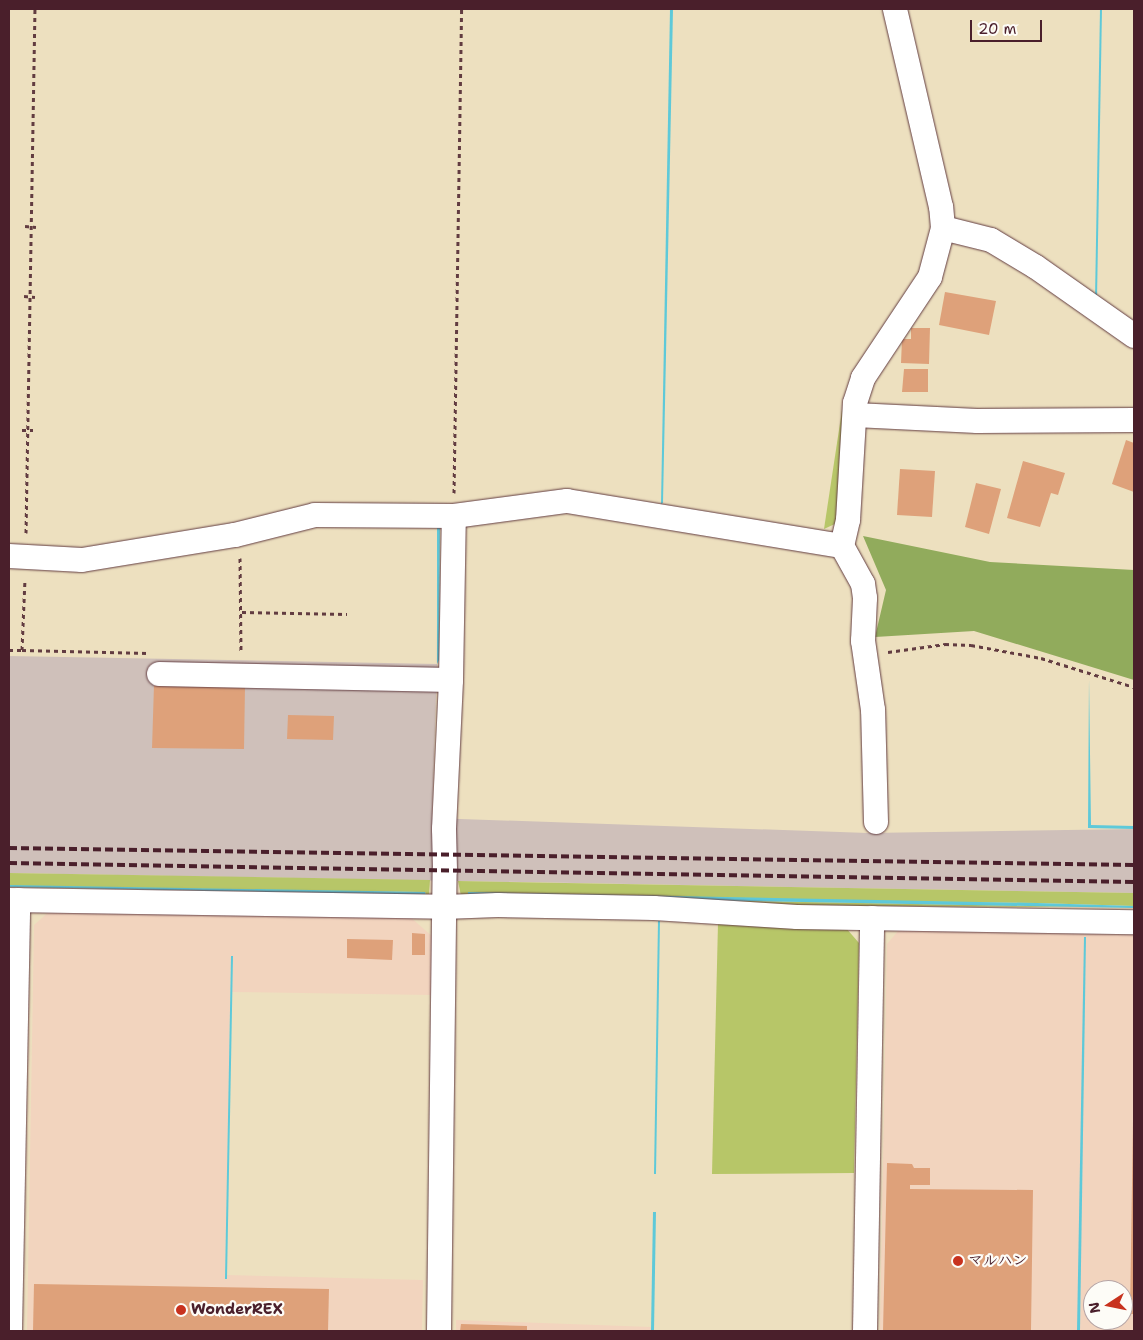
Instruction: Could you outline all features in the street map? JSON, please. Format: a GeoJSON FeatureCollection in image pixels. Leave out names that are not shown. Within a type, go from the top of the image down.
{"type":"FeatureCollection","features":[{"type":"Feature","properties":{"kind":"street"},"geometry":{"type":"LineString","coordinates":[[876,822],[873,710],[864,655],[865,598],[863,584],[842,546],[848,520],[855,403],[863,378],[930,277],[943,228],[941,207],[895,9]]}},
{"type":"Feature","properties":{"kind":"street"},"geometry":{"type":"LineString","coordinates":[[943,228],[991,240],[1036,267],[1134,336]]}},
{"type":"Feature","properties":{"kind":"street"},"geometry":{"type":"LineString","coordinates":[[855,415],[976,422],[1134,420]]}},
{"type":"Feature","properties":{"kind":"street"},"geometry":{"type":"LineString","coordinates":[[17,557],[82,560],[240,534],[315,515],[454,516],[574,502],[842,546]]}},
{"type":"Feature","properties":{"kind":"street"},"geometry":{"type":"LineString","coordinates":[[439,1331],[444,828],[451,680],[454,516]]}},
{"type":"Feature","properties":{"kind":"street"},"geometry":{"type":"LineString","coordinates":[[159,674],[451,680]]}},
{"type":"Feature","properties":{"kind":"street"},"geometry":{"type":"LineString","coordinates":[[10,1331],[13,900],[444,907],[498,905],[635,908],[797,917],[1134,922]]}},
{"type":"Feature","properties":{"kind":"street"},"geometry":{"type":"LineString","coordinates":[[865,1331],[872,918]]}},
{"type":"Feature","properties":{"kind":"path"},"geometry":{"type":"LineString","coordinates":[[9,650],[22,650],[17,557],[35,9]]}},
{"type":"Feature","properties":{"kind":"path"},"geometry":{"type":"LineString","coordinates":[[454,516],[462,9]]}},
{"type":"Feature","properties":{"kind":"path"},"geometry":{"type":"LineString","coordinates":[[25,226],[36,227]]}},
{"type":"Feature","properties":{"kind":"path"},"geometry":{"type":"LineString","coordinates":[[24,296],[35,297]]}},
{"type":"Feature","properties":{"kind":"path"},"geometry":{"type":"LineString","coordinates":[[22,430],[33,430]]}},
{"type":"Feature","properties":{"kind":"path"},"geometry":{"type":"LineString","coordinates":[[240,534],[241,654]]}},
{"type":"Feature","properties":{"kind":"path"},"geometry":{"type":"LineString","coordinates":[[242,612],[347,614]]}},
{"type":"Feature","properties":{"kind":"path"},"geometry":{"type":"LineString","coordinates":[[864,655],[945,644],[971,645],[1041,658],[1134,687]]}},
{"type":"Feature","properties":{"kind":"shaded area"},"geometry":{"type":"Polygon","coordinates":[[[9,656],[437,664],[432,818],[868,833],[1134,829],[1134,893],[9,873],[9,656]]]}},
{"type":"Feature","properties":{"kind":"shaded area"},"geometry":{"type":"Polygon","coordinates":[[[50,911],[409,916],[433,937],[432,995],[232,992],[233,957],[231,956],[225,1278],[227,1279],[227,1275],[423,1280],[422,1331],[27,1331],[34,925],[50,911]]]}},
{"type":"Feature","properties":{"kind":"shaded area"},"geometry":{"type":"Polygon","coordinates":[[[899,930],[1134,935],[1134,1331],[880,1331],[887,944],[899,930]]]}},
{"type":"Feature","properties":{"kind":"shaded area"},"geometry":{"type":"Polygon","coordinates":[[[456,1320],[651,1327],[651,1331],[456,1331],[456,1320]]]}},
{"type":"Feature","properties":{"kind":"green space"},"geometry":{"type":"Polygon","coordinates":[[[847,394],[837,523],[824,529],[842,410],[847,394]]]}},
{"type":"Feature","properties":{"kind":"green space"},"geometry":{"type":"Polygon","coordinates":[[[863,536],[990,562],[1134,570],[1134,680],[974,631],[875,637],[886,590],[863,536]]]}},
{"type":"Feature","properties":{"kind":"green space"},"geometry":{"type":"Polygon","coordinates":[[[9,873],[430,880],[429,894],[426,895],[425,892],[9,887],[9,873]]]}},
{"type":"Feature","properties":{"kind":"green space"},"geometry":{"type":"Polygon","coordinates":[[[458,881],[1134,893],[1134,906],[1037,903],[461,896],[458,881]]]}},
{"type":"Feature","properties":{"kind":"green space"},"geometry":{"type":"Polygon","coordinates":[[[697,900],[1091,907],[818,906],[697,900]]]}},
{"type":"Feature","properties":{"kind":"green space"},"geometry":{"type":"Polygon","coordinates":[[[718,923],[846,928],[859,943],[854,1173],[712,1174],[718,923]]]}},
{"type":"Feature","properties":{"kind":"water"},"geometry":{"type":"Polygon","coordinates":[[[670,9],[673,9],[663,503],[661,504],[670,9]]]}},
{"type":"Feature","properties":{"kind":"water"},"geometry":{"type":"Polygon","coordinates":[[[1100,9],[1102,9],[1097,299],[1095,299],[1100,9]]]}},
{"type":"Feature","properties":{"kind":"water"},"geometry":{"type":"Polygon","coordinates":[[[437,520],[440,522],[439,660],[437,664],[437,520]]]}},
{"type":"Feature","properties":{"kind":"water"},"geometry":{"type":"Polygon","coordinates":[[[1089,678],[1091,825],[1134,826],[1134,829],[1088,828],[1089,678]]]}},
{"type":"Feature","properties":{"kind":"water"},"geometry":{"type":"Polygon","coordinates":[[[9,885],[425,892],[426,895],[9,887],[9,885]]]}},
{"type":"Feature","properties":{"kind":"water"},"geometry":{"type":"Polygon","coordinates":[[[468,892],[1037,903],[1134,906],[1134,908],[468,896],[468,892]]]}},
{"type":"Feature","properties":{"kind":"water"},"geometry":{"type":"Polygon","coordinates":[[[658,921],[660,921],[656,1174],[654,1174],[658,921]]]}},
{"type":"Feature","properties":{"kind":"water"},"geometry":{"type":"Polygon","coordinates":[[[1084,937],[1086,937],[1080,1331],[1077,1331],[1084,937]]]}},
{"type":"Feature","properties":{"kind":"water"},"geometry":{"type":"Polygon","coordinates":[[[231,956],[233,956],[227,1279],[225,1279],[231,956]]]}},
{"type":"Feature","properties":{"kind":"water"},"geometry":{"type":"Polygon","coordinates":[[[653,1212],[656,1212],[654,1331],[651,1331],[653,1212]]]}},
{"type":"Feature","properties":{"kind":"building"},"geometry":{"type":"Polygon","coordinates":[[[945,292],[996,301],[989,335],[939,325],[945,292]]]}},
{"type":"Feature","properties":{"kind":"building"},"geometry":{"type":"Polygon","coordinates":[[[911,328],[930,328],[929,364],[901,363],[902,339],[911,339],[911,328]]]}},
{"type":"Feature","properties":{"kind":"building"},"geometry":{"type":"Polygon","coordinates":[[[904,369],[928,369],[928,392],[902,392],[904,369]]]}},
{"type":"Feature","properties":{"kind":"building"},"geometry":{"type":"Polygon","coordinates":[[[1126,440],[1134,443],[1134,492],[1112,484],[1126,440]]]}},
{"type":"Feature","properties":{"kind":"building"},"geometry":{"type":"Polygon","coordinates":[[[1023,461],[1065,473],[1058,495],[1051,493],[1040,527],[1007,518],[1023,461]]]}},
{"type":"Feature","properties":{"kind":"building"},"geometry":{"type":"Polygon","coordinates":[[[900,469],[935,471],[932,517],[897,515],[900,469]]]}},
{"type":"Feature","properties":{"kind":"building"},"geometry":{"type":"Polygon","coordinates":[[[976,483],[1001,489],[989,534],[965,527],[976,483]]]}},
{"type":"Feature","properties":{"kind":"building"},"geometry":{"type":"Polygon","coordinates":[[[154,685],[245,687],[244,749],[152,748],[154,685]]]}},
{"type":"Feature","properties":{"kind":"building"},"geometry":{"type":"Polygon","coordinates":[[[288,715],[334,716],[333,740],[287,739],[288,715]]]}},
{"type":"Feature","properties":{"kind":"building"},"geometry":{"type":"Polygon","coordinates":[[[412,933],[425,934],[425,955],[412,955],[412,933]]]}},
{"type":"Feature","properties":{"kind":"building"},"geometry":{"type":"Polygon","coordinates":[[[347,939],[393,940],[392,960],[347,958],[347,939]]]}},
{"type":"Feature","properties":{"kind":"building"},"geometry":{"type":"Polygon","coordinates":[[[1134,1120],[1134,1314],[1133,1280],[1131,1280],[1134,1120]]]}},
{"type":"Feature","properties":{"kind":"building","name":"マルハン"},"geometry":{"type":"Polygon","coordinates":[[[887,1163],[912,1164],[914,1168],[930,1168],[930,1185],[910,1185],[910,1189],[1033,1190],[1031,1331],[883,1331],[887,1163]]]}},
{"type":"Feature","properties":{"kind":"building","name":"WonderREX"},"geometry":{"type":"Polygon","coordinates":[[[34,1284],[329,1289],[328,1331],[33,1331],[34,1284]]]}},
{"type":"Feature","properties":{"kind":"building"},"geometry":{"type":"Polygon","coordinates":[[[461,1324],[527,1326],[527,1331],[460,1331],[461,1324]]]}},
{"type":"Feature","properties":{"kind":"railway"},"geometry":{"type":"LineString","coordinates":[[9,848],[1134,865]]}},
{"type":"Feature","properties":{"kind":"railway"},"geometry":{"type":"LineString","coordinates":[[9,863],[1134,882]]}},
{"type":"Feature","properties":{"kind":"place","name":"マルハン"},"geometry":{"type":"Point","coordinates":[958,1261]}},
{"type":"Feature","properties":{"kind":"place","name":"WonderREX"},"geometry":{"type":"Point","coordinates":[181,1310]}}]}
